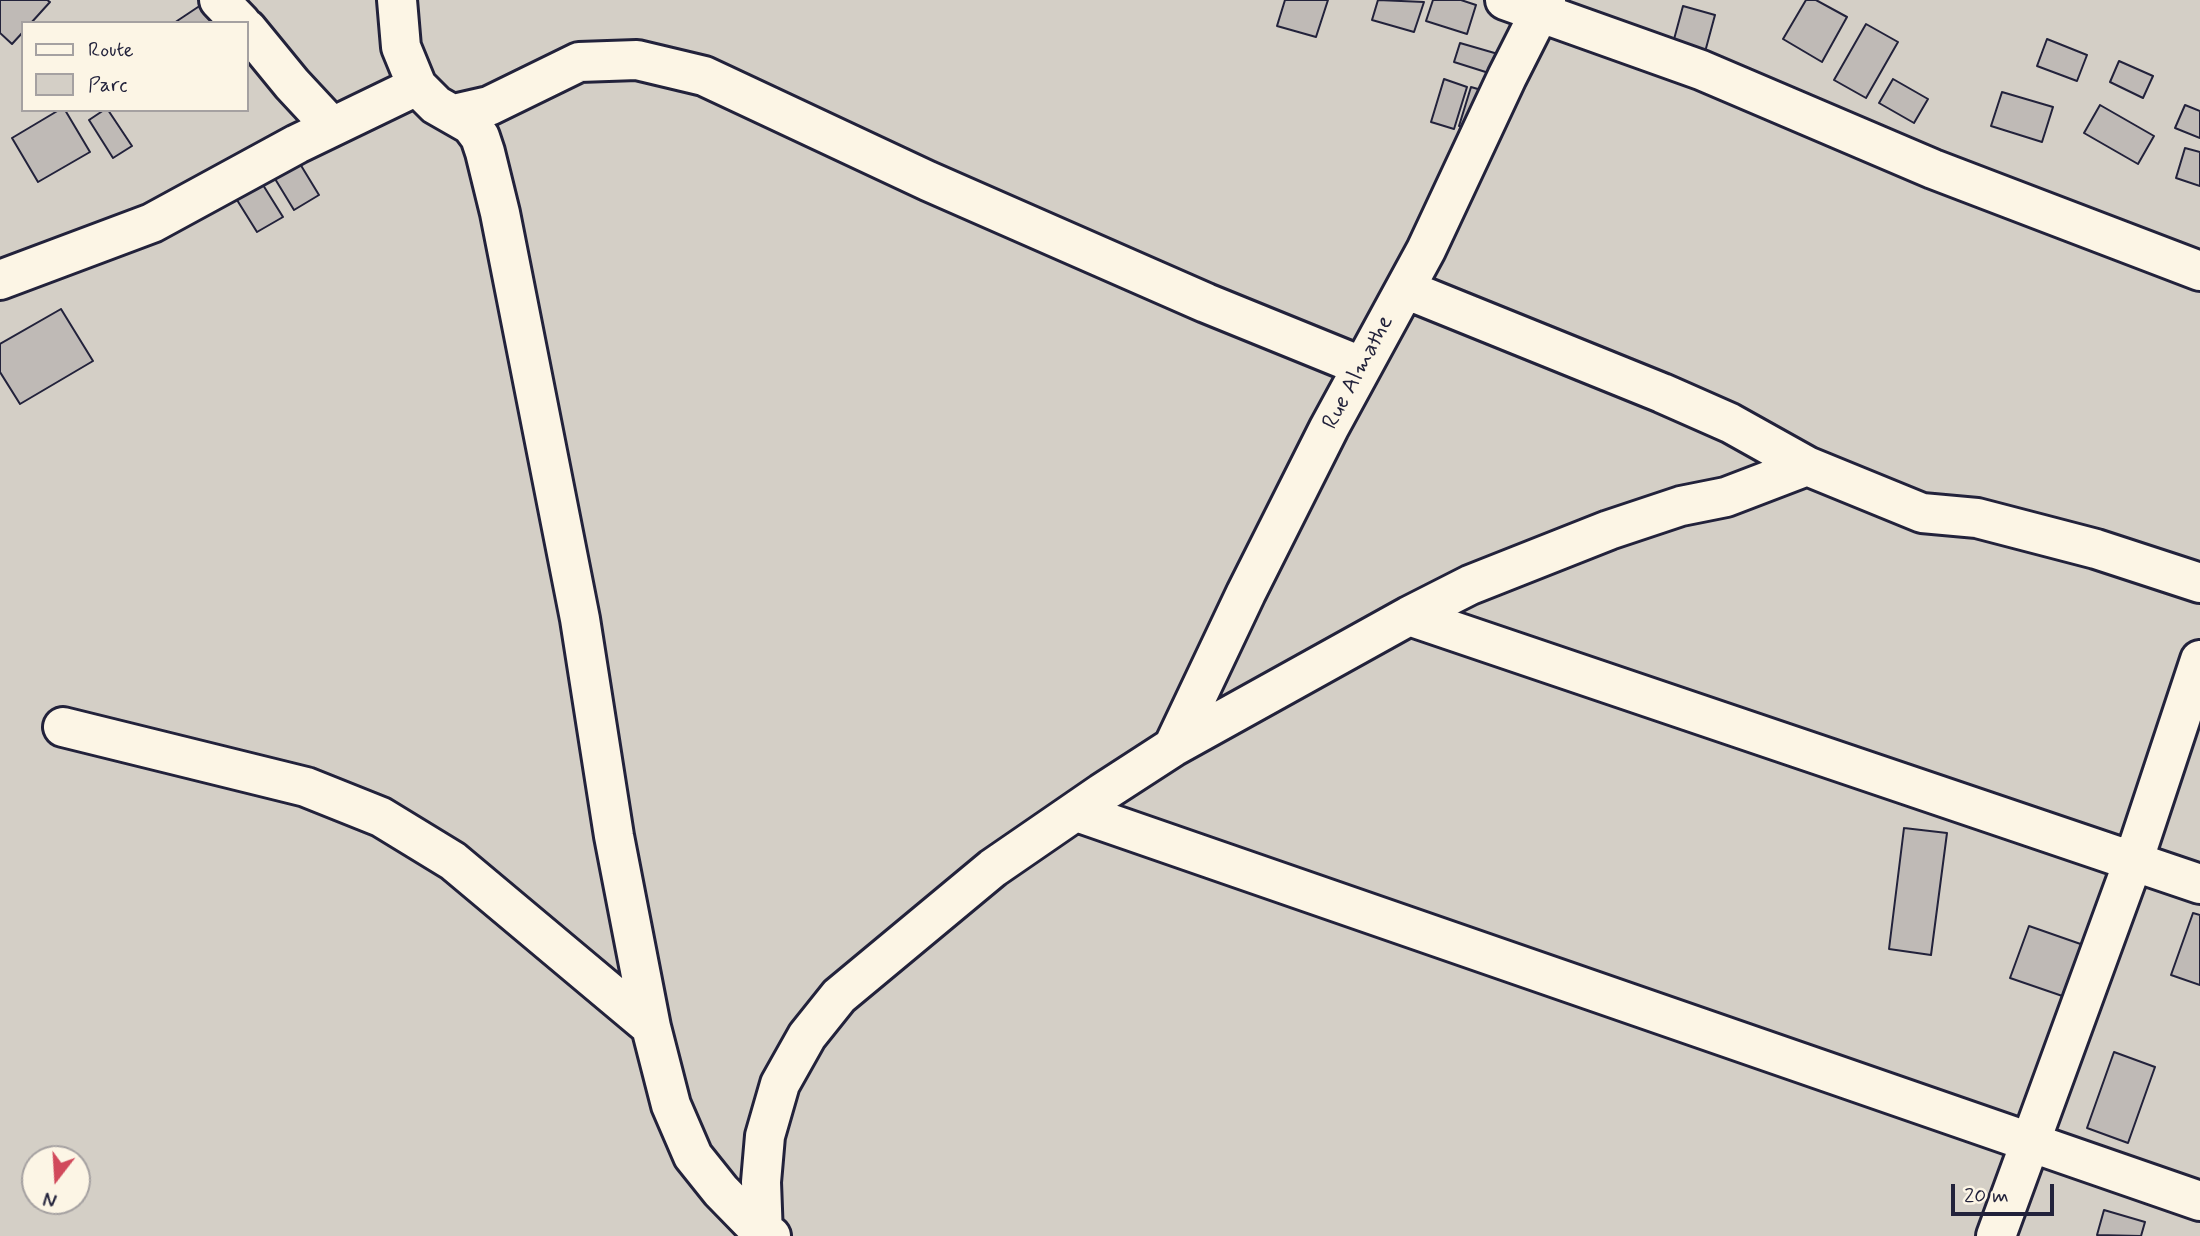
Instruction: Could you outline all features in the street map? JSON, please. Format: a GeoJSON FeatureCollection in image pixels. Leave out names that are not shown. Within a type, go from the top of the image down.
{"type":"FeatureCollection","features":[{"type":"Feature","properties":{"kind":"street"},"geometry":{"type":"LineString","coordinates":[[219,0],[239,21]]}},
{"type":"Feature","properties":{"kind":"street"},"geometry":{"type":"LineString","coordinates":[[397,0],[401,47],[416,86],[436,105],[471,125],[480,137],[500,213],[580,619],[614,836],[651,1027],[671,1105],[693,1156],[721,1191],[766,1236]]}},
{"type":"Feature","properties":{"kind":"street"},"geometry":{"type":"LineString","coordinates":[[1505,0],[1544,6],[1933,169],[2200,271]]}},
{"type":"Feature","properties":{"kind":"street","name":"Rue Almathe"},"geometry":{"type":"LineString","coordinates":[[1173,747],[1252,581],[1362,366],[1426,250],[1507,77],[1544,6]]}},
{"type":"Feature","properties":{"kind":"street"},"geometry":{"type":"LineString","coordinates":[[248,30],[332,127]]}},
{"type":"Feature","properties":{"kind":"street"},"geometry":{"type":"LineString","coordinates":[[454,114],[489,106],[579,62],[637,60],[704,76],[941,186],[1206,303],[1362,366]]}},
{"type":"Feature","properties":{"kind":"street"},"geometry":{"type":"LineString","coordinates":[[0,280],[152,223],[296,144],[416,86]]}},
{"type":"Feature","properties":{"kind":"street"},"geometry":{"type":"LineString","coordinates":[[1405,289],[1662,393],[1730,423],[1807,466],[1922,513],[1978,518],[2096,549],[2200,583]]}},
{"type":"Feature","properties":{"kind":"street"},"geometry":{"type":"LineString","coordinates":[[766,1236],[761,1182],[765,1136],[780,1084],[807,1036],[839,996],[993,868],[1173,747],[1470,585],[1609,530],[1681,506],[1726,497],[1807,466]]}},
{"type":"Feature","properties":{"kind":"street"},"geometry":{"type":"LineString","coordinates":[[1409,616],[2200,884]]}},
{"type":"Feature","properties":{"kind":"street"},"geometry":{"type":"LineString","coordinates":[[1996,1236],[2133,862],[2200,660]]}},
{"type":"Feature","properties":{"kind":"street"},"geometry":{"type":"LineString","coordinates":[[63,727],[306,787],[381,817],[453,860],[651,1027]]}},
{"type":"Feature","properties":{"kind":"street"},"geometry":{"type":"LineString","coordinates":[[1077,812],[2200,1201]]}},
{"type":"Feature","properties":{"kind":"green space"},"geometry":{"type":"Polygon","coordinates":[[[0,0],[2200,0],[2200,1236],[0,1236],[0,0]]]}},
{"type":"Feature","properties":{"kind":"building"},"geometry":{"type":"Polygon","coordinates":[[[0,0],[50,2],[33,21],[21,21],[21,34],[12,44],[0,33],[0,0]]]}},
{"type":"Feature","properties":{"kind":"building"},"geometry":{"type":"Polygon","coordinates":[[[1285,0],[1328,0],[1316,37],[1277,26],[1285,0]]]}},
{"type":"Feature","properties":{"kind":"building"},"geometry":{"type":"Polygon","coordinates":[[[1378,0],[1424,2],[1414,32],[1372,20],[1378,0]]]}},
{"type":"Feature","properties":{"kind":"building"},"geometry":{"type":"Polygon","coordinates":[[[1433,0],[1461,0],[1476,5],[1467,34],[1426,21],[1433,0]]]}},
{"type":"Feature","properties":{"kind":"building"},"geometry":{"type":"Polygon","coordinates":[[[1806,0],[1816,0],[1847,17],[1822,62],[1783,39],[1806,0]]]}},
{"type":"Feature","properties":{"kind":"building"},"geometry":{"type":"Polygon","coordinates":[[[204,3],[215,21],[177,21],[204,3]]]}},
{"type":"Feature","properties":{"kind":"building"},"geometry":{"type":"Polygon","coordinates":[[[1683,6],[1715,15],[1705,52],[1673,43],[1683,6]]]}},
{"type":"Feature","properties":{"kind":"building"},"geometry":{"type":"Polygon","coordinates":[[[1866,24],[1898,42],[1866,98],[1834,80],[1866,24]]]}},
{"type":"Feature","properties":{"kind":"building"},"geometry":{"type":"Polygon","coordinates":[[[2047,39],[2087,55],[2077,81],[2037,66],[2047,39]]]}},
{"type":"Feature","properties":{"kind":"building"},"geometry":{"type":"Polygon","coordinates":[[[1460,43],[1498,54],[1492,74],[1454,62],[1460,43]]]}},
{"type":"Feature","properties":{"kind":"building"},"geometry":{"type":"Polygon","coordinates":[[[2119,61],[2153,76],[2143,98],[2110,82],[2119,61]]]}},
{"type":"Feature","properties":{"kind":"building"},"geometry":{"type":"Polygon","coordinates":[[[1444,79],[1467,87],[1454,129],[1431,122],[1444,79]]]}},
{"type":"Feature","properties":{"kind":"building"},"geometry":{"type":"Polygon","coordinates":[[[1893,79],[1928,99],[1914,123],[1879,103],[1893,79]]]}},
{"type":"Feature","properties":{"kind":"building"},"geometry":{"type":"Polygon","coordinates":[[[1471,87],[1488,92],[1476,132],[1459,126],[1471,87]]]}},
{"type":"Feature","properties":{"kind":"building"},"geometry":{"type":"Polygon","coordinates":[[[2002,92],[2053,107],[2042,142],[1991,126],[2002,92]]]}},
{"type":"Feature","properties":{"kind":"building"},"geometry":{"type":"Polygon","coordinates":[[[2100,105],[2154,136],[2138,164],[2084,133],[2100,105]]]}},
{"type":"Feature","properties":{"kind":"building"},"geometry":{"type":"Polygon","coordinates":[[[2185,105],[2200,111],[2200,138],[2175,128],[2185,105]]]}},
{"type":"Feature","properties":{"kind":"building"},"geometry":{"type":"Polygon","coordinates":[[[56,112],[66,112],[90,152],[38,182],[12,138],[56,112]]]}},
{"type":"Feature","properties":{"kind":"building"},"geometry":{"type":"Polygon","coordinates":[[[101,112],[109,112],[132,146],[113,158],[89,120],[101,112]]]}},
{"type":"Feature","properties":{"kind":"building"},"geometry":{"type":"Polygon","coordinates":[[[2185,148],[2200,152],[2200,186],[2176,178],[2185,148]]]}},
{"type":"Feature","properties":{"kind":"building"},"geometry":{"type":"Polygon","coordinates":[[[294,154],[319,195],[294,210],[269,169],[294,154]]]}},
{"type":"Feature","properties":{"kind":"building"},"geometry":{"type":"Polygon","coordinates":[[[258,177],[283,217],[257,232],[232,192],[258,177]]]}},
{"type":"Feature","properties":{"kind":"building"},"geometry":{"type":"Polygon","coordinates":[[[61,309],[93,361],[20,404],[0,372],[0,344],[61,309]]]}},
{"type":"Feature","properties":{"kind":"building"},"geometry":{"type":"Polygon","coordinates":[[[1904,828],[1947,833],[1931,955],[1889,949],[1904,828]]]}},
{"type":"Feature","properties":{"kind":"building"},"geometry":{"type":"Polygon","coordinates":[[[2193,913],[2200,915],[2200,985],[2171,975],[2193,913]]]}},
{"type":"Feature","properties":{"kind":"building"},"geometry":{"type":"Polygon","coordinates":[[[2029,926],[2092,948],[2074,1000],[2010,978],[2029,926]]]}},
{"type":"Feature","properties":{"kind":"building"},"geometry":{"type":"Polygon","coordinates":[[[2114,1052],[2155,1067],[2128,1143],[2087,1128],[2114,1052]]]}},
{"type":"Feature","properties":{"kind":"building"},"geometry":{"type":"Polygon","coordinates":[[[2104,1210],[2145,1222],[2141,1236],[2097,1235],[2104,1210]]]}}]}
